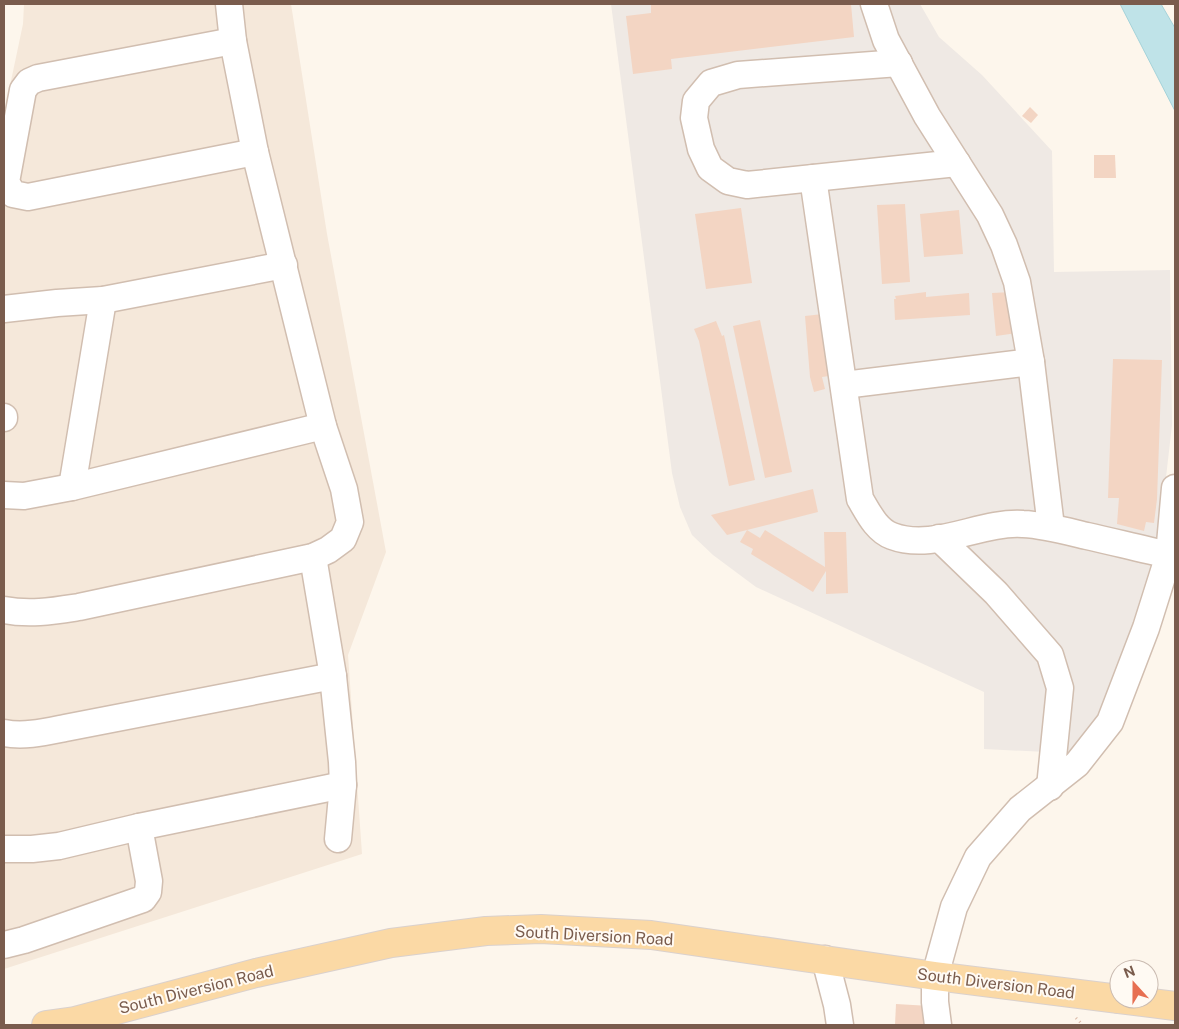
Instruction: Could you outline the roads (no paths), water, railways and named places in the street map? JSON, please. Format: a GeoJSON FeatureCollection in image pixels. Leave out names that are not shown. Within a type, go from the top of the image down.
{"type":"FeatureCollection","features":[{"type":"Feature","properties":{"kind":"main road","name":"South Diversion Road"},"geometry":{"type":"LineString","coordinates":[[46,1025],[74,1021],[256,973],[391,943],[486,931],[541,929],[651,935],[935,976],[1109,998]]}},
{"type":"Feature","properties":{"kind":"main road","name":"South Diversion Road"},"geometry":{"type":"LineString","coordinates":[[1159,1004],[1175,1006]]}},
{"type":"Feature","properties":{"kind":"street"},"geometry":{"type":"LineString","coordinates":[[4,610],[42,613],[79,607],[313,557],[343,539],[350,522],[344,489],[323,426],[255,152],[233,41],[229,4]]}},
{"type":"Feature","properties":{"kind":"street"},"geometry":{"type":"LineString","coordinates":[[874,4],[886,40],[927,116],[990,215],[1004,245],[1017,282],[1031,362],[1051,527]]}},
{"type":"Feature","properties":{"kind":"street"},"geometry":{"type":"LineString","coordinates":[[233,41],[38,78],[29,82],[23,90],[6,182],[13,194],[28,197],[255,152]]}},
{"type":"Feature","properties":{"kind":"street"},"geometry":{"type":"LineString","coordinates":[[899,62],[738,75],[711,83],[696,101],[694,118],[700,149],[710,168],[728,181],[747,185],[957,163]]}},
{"type":"Feature","properties":{"kind":"street"},"geometry":{"type":"LineString","coordinates":[[813,178],[860,498],[872,520],[890,535],[911,540],[939,538],[1000,524],[1023,524],[1051,527],[1169,555]]}},
{"type":"Feature","properties":{"kind":"street"},"geometry":{"type":"LineString","coordinates":[[4,309],[103,300],[284,265]]}},
{"type":"Feature","properties":{"kind":"street"},"geometry":{"type":"LineString","coordinates":[[72,487],[103,300]]}},
{"type":"Feature","properties":{"kind":"street"},"geometry":{"type":"LineString","coordinates":[[844,385],[1031,362]]}},
{"type":"Feature","properties":{"kind":"street"},"geometry":{"type":"LineString","coordinates":[[4,495],[24,496],[72,487],[323,426]]}},
{"type":"Feature","properties":{"kind":"street"},"geometry":{"type":"LineString","coordinates":[[938,1025],[935,1002],[935,976],[954,907],[978,857],[1020,809],[1077,764],[1110,722],[1146,628],[1169,555],[1175,488]]}},
{"type":"Feature","properties":{"kind":"street"},"geometry":{"type":"LineString","coordinates":[[939,538],[996,593],[1050,655],[1060,688],[1050,787]]}},
{"type":"Feature","properties":{"kind":"street"},"geometry":{"type":"LineString","coordinates":[[313,557],[333,676],[343,785],[338,839]]}},
{"type":"Feature","properties":{"kind":"street"},"geometry":{"type":"LineString","coordinates":[[4,733],[36,733],[65,728],[333,676]]}},
{"type":"Feature","properties":{"kind":"street"},"geometry":{"type":"LineString","coordinates":[[4,848],[59,846],[139,827],[343,785]]}},
{"type":"Feature","properties":{"kind":"street"},"geometry":{"type":"LineString","coordinates":[[4,945],[24,940],[143,899],[148,892],[149,881],[139,827]]}},
{"type":"Feature","properties":{"kind":"street"},"geometry":{"type":"LineString","coordinates":[[825,960],[837,1005],[840,1025]]}},
{"type":"Feature","properties":{"kind":"water"},"geometry":{"type":"Polygon","coordinates":[[[1120,4],[1161,4],[1175,28],[1175,111],[1120,4]]]}}]}
